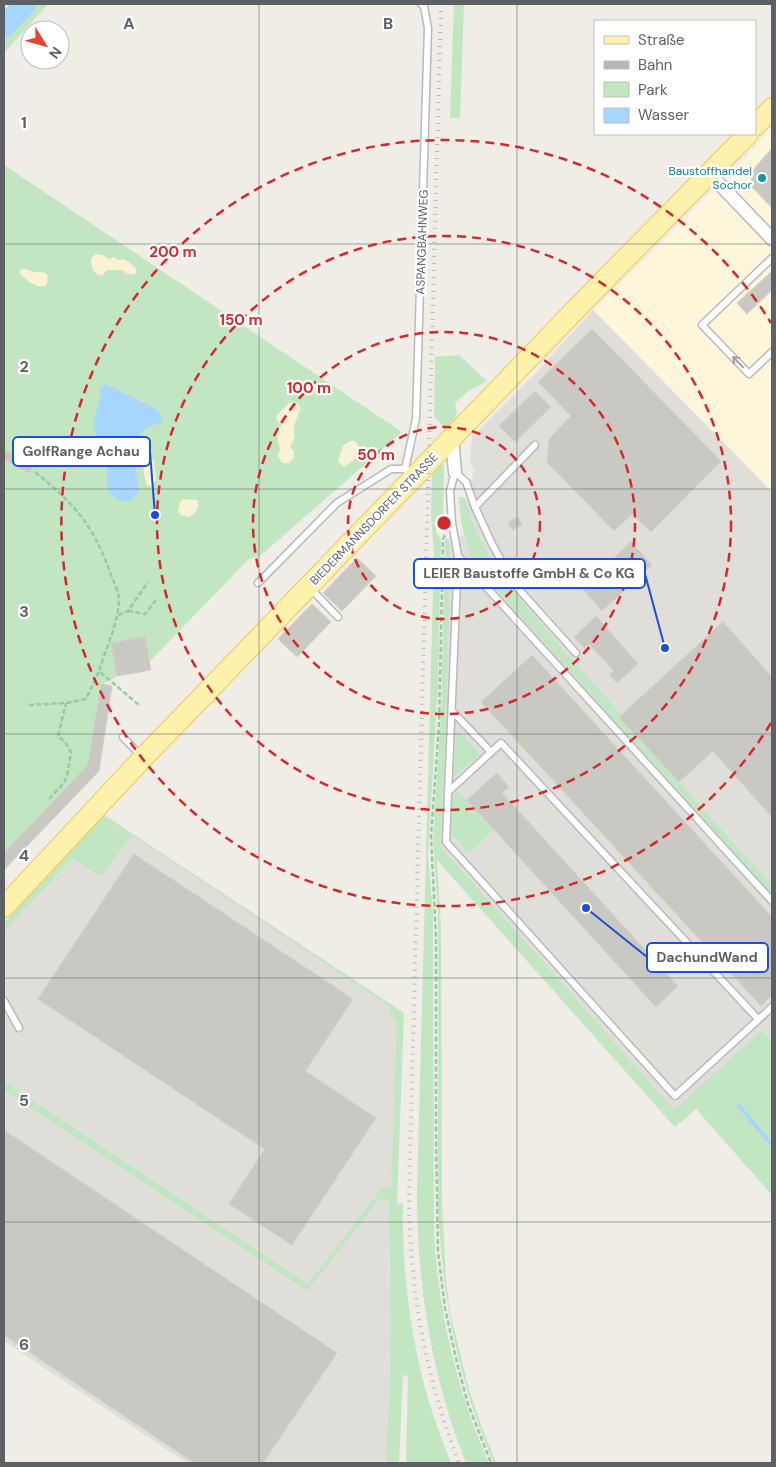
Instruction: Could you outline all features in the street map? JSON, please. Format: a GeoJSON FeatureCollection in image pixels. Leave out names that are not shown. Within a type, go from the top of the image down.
{"type":"FeatureCollection","features":[{"type":"Feature","properties":{"kind":"main road"},"geometry":{"type":"LineString","coordinates":[[756,125],[772,108]]}},
{"type":"Feature","properties":{"kind":"main road","name":"BIEDERMANNSDORFER STRASSE"},"geometry":{"type":"LineString","coordinates":[[4,907],[143,758],[308,587],[409,473],[452,438],[747,135]]}},
{"type":"Feature","properties":{"kind":"street"},"geometry":{"type":"LineString","coordinates":[[710,174],[772,239]]}},
{"type":"Feature","properties":{"kind":"street"},"geometry":{"type":"LineString","coordinates":[[452,438],[456,472]]}},
{"type":"Feature","properties":{"kind":"lane","name":"ASPANGBAHNWEG"},"geometry":{"type":"LineString","coordinates":[[409,473],[416,419],[428,28],[424,6],[421,4]]}},
{"type":"Feature","properties":{"kind":"lane"},"geometry":{"type":"LineString","coordinates":[[772,258],[702,326],[749,374],[772,352]]}},
{"type":"Feature","properties":{"kind":"lane"},"geometry":{"type":"LineString","coordinates":[[475,507],[535,445]]}},
{"type":"Feature","properties":{"kind":"lane"},"geometry":{"type":"LineString","coordinates":[[258,583],[337,503],[391,469],[409,473]]}},
{"type":"Feature","properties":{"kind":"lane"},"geometry":{"type":"LineString","coordinates":[[576,653],[515,584],[492,544],[466,482],[456,472],[450,491],[452,523],[458,556],[446,842],[674,1096],[772,1007]]}},
{"type":"Feature","properties":{"kind":"lane"},"geometry":{"type":"LineString","coordinates":[[458,556],[772,901]]}},
{"type":"Feature","properties":{"kind":"lane"},"geometry":{"type":"LineString","coordinates":[[308,587],[338,617]]}},
{"type":"Feature","properties":{"kind":"lane"},"geometry":{"type":"LineString","coordinates":[[452,711],[491,752]]}},
{"type":"Feature","properties":{"kind":"lane"},"geometry":{"type":"LineString","coordinates":[[123,737],[143,758]]}},
{"type":"Feature","properties":{"kind":"lane"},"geometry":{"type":"LineString","coordinates":[[448,792],[501,742],[758,1020]]}},
{"type":"Feature","properties":{"kind":"lane"},"geometry":{"type":"LineString","coordinates":[[4,1001],[19,1028]]}},
{"type":"Feature","properties":{"kind":"path"},"geometry":{"type":"LineString","coordinates":[[29,705],[66,704],[86,699],[99,670],[118,615],[119,598],[105,556],[90,526],[58,490],[35,472]]}},
{"type":"Feature","properties":{"kind":"path"},"geometry":{"type":"LineString","coordinates":[[452,523],[443,538],[439,725],[431,836],[436,937],[436,1210],[441,1277],[452,1342],[468,1404],[491,1463]]}},
{"type":"Feature","properties":{"kind":"path"},"geometry":{"type":"LineString","coordinates":[[128,611],[148,582]]}},
{"type":"Feature","properties":{"kind":"path"},"geometry":{"type":"LineString","coordinates":[[118,615],[128,611],[145,614],[156,600]]}},
{"type":"Feature","properties":{"kind":"path"},"geometry":{"type":"LineString","coordinates":[[99,670],[139,705]]}},
{"type":"Feature","properties":{"kind":"path"},"geometry":{"type":"LineString","coordinates":[[49,799],[64,783],[67,776],[71,752],[65,742],[58,736],[66,704]]}},
{"type":"Feature","properties":{"kind":"shaded area"},"geometry":{"type":"Polygon","coordinates":[[[772,127],[772,492],[593,310],[745,159],[772,127]]]}},
{"type":"Feature","properties":{"kind":"shaded area"},"geometry":{"type":"Polygon","coordinates":[[[593,310],[772,492],[772,1045],[675,1127],[437,859],[447,541],[472,532],[463,507],[474,470],[470,461],[472,437],[536,373],[593,310]]]}},
{"type":"Feature","properties":{"kind":"shaded area"},"geometry":{"type":"Polygon","coordinates":[[[104,815],[404,1013],[388,1253],[390,1346],[386,1463],[187,1463],[4,1341],[4,927],[104,815]]]}},
{"type":"Feature","properties":{"kind":"green space"},"geometry":{"type":"Polygon","coordinates":[[[34,4],[48,4],[34,20],[20,20],[20,35],[4,53],[4,36],[34,4]]]}},
{"type":"Feature","properties":{"kind":"green space"},"geometry":{"type":"Polygon","coordinates":[[[454,4],[464,4],[460,118],[450,118],[454,4]]]}},
{"type":"Feature","properties":{"kind":"green space"},"geometry":{"type":"Polygon","coordinates":[[[4,165],[402,432],[260,556],[249,559],[150,661],[145,637],[111,643],[117,676],[101,685],[88,765],[4,853],[4,165]]]}},
{"type":"Feature","properties":{"kind":"green space"},"geometry":{"type":"Polygon","coordinates":[[[459,355],[487,381],[467,392],[455,403],[457,413],[447,430],[434,416],[435,357],[459,355]]]}},
{"type":"Feature","properties":{"kind":"green space"},"geometry":{"type":"Polygon","coordinates":[[[441,464],[444,465],[443,521],[442,525],[437,526],[436,533],[441,539],[438,684],[428,855],[433,913],[434,1235],[440,1294],[451,1352],[468,1408],[489,1463],[466,1463],[444,1397],[428,1329],[423,1295],[418,1226],[417,1191],[434,554],[431,515],[432,470],[441,464]]]}},
{"type":"Feature","properties":{"kind":"green space"},"geometry":{"type":"Polygon","coordinates":[[[459,497],[464,497],[465,499],[476,531],[496,570],[493,574],[495,572],[502,577],[559,645],[622,715],[620,717],[772,885],[772,894],[475,566],[464,533],[459,497]]]}},
{"type":"Feature","properties":{"kind":"green space"},"geometry":{"type":"Polygon","coordinates":[[[445,538],[449,539],[450,556],[448,665],[440,846],[674,1110],[761,1031],[769,1039],[772,1037],[772,1195],[696,1109],[675,1127],[437,860],[441,926],[442,1202],[446,1280],[450,1312],[469,1390],[496,1463],[492,1459],[469,1397],[453,1335],[443,1271],[438,1205],[438,918],[433,839],[441,715],[445,538]]]}},
{"type":"Feature","properties":{"kind":"green space"},"geometry":{"type":"Polygon","coordinates":[[[458,731],[480,755],[455,776],[456,733],[458,731]]]}},
{"type":"Feature","properties":{"kind":"green space"},"geometry":{"type":"Polygon","coordinates":[[[457,790],[494,830],[469,853],[450,832],[453,801],[457,790]]]}},
{"type":"Feature","properties":{"kind":"green space"},"geometry":{"type":"Polygon","coordinates":[[[101,813],[404,1013],[397,1205],[403,1203],[407,1290],[417,1355],[431,1409],[451,1463],[406,1463],[408,1376],[403,1375],[399,1463],[386,1463],[390,1360],[389,1200],[379,1200],[307,1291],[4,1090],[4,1081],[308,1284],[382,1188],[391,1188],[397,1020],[390,1016],[390,1007],[132,835],[102,875],[96,874],[73,858],[4,931],[4,923],[101,813]]]}},
{"type":"Feature","properties":{"kind":"sand"},"geometry":{"type":"Polygon","coordinates":[[[96,254],[103,255],[108,259],[114,257],[119,260],[124,259],[135,267],[137,273],[132,275],[122,270],[107,270],[102,276],[99,275],[94,271],[91,264],[91,258],[96,254]]]}},
{"type":"Feature","properties":{"kind":"sand"},"geometry":{"type":"Polygon","coordinates":[[[22,269],[47,274],[45,286],[37,286],[26,280],[19,272],[22,269]]]}},
{"type":"Feature","properties":{"kind":"sand"},"geometry":{"type":"Polygon","coordinates":[[[295,402],[300,406],[294,427],[295,437],[290,447],[294,451],[294,458],[289,463],[282,463],[278,456],[280,449],[276,432],[282,426],[277,421],[276,416],[289,403],[295,402]]]}},
{"type":"Feature","properties":{"kind":"sand"},"geometry":{"type":"Polygon","coordinates":[[[351,441],[355,441],[358,445],[357,456],[344,467],[338,461],[343,446],[351,441]]]}},
{"type":"Feature","properties":{"kind":"sand"},"geometry":{"type":"Polygon","coordinates":[[[150,458],[154,461],[156,480],[152,486],[148,486],[143,462],[150,458]]]}},
{"type":"Feature","properties":{"kind":"sand"},"geometry":{"type":"Polygon","coordinates":[[[183,499],[197,500],[198,503],[197,510],[189,517],[180,515],[178,511],[180,502],[183,499]]]}},
{"type":"Feature","properties":{"kind":"water"},"geometry":{"type":"Polygon","coordinates":[[[106,384],[158,410],[162,418],[160,423],[150,426],[140,434],[135,449],[139,491],[133,499],[125,502],[115,498],[108,490],[106,456],[97,441],[94,421],[101,393],[100,387],[106,384]]]}},
{"type":"Feature","properties":{"kind":"building","name":"Baustoffhandel Sochor"},"geometry":{"type":"Polygon","coordinates":[[[772,148],[772,208],[751,186],[753,170],[772,148]]]}},
{"type":"Feature","properties":{"kind":"building"},"geometry":{"type":"Polygon","coordinates":[[[771,272],[772,290],[747,314],[737,303],[771,272]]]}},
{"type":"Feature","properties":{"kind":"building"},"geometry":{"type":"Polygon","coordinates":[[[592,329],[721,461],[651,532],[632,514],[614,531],[547,462],[549,439],[571,416],[538,382],[592,329]]]}},
{"type":"Feature","properties":{"kind":"building"},"geometry":{"type":"Polygon","coordinates":[[[535,391],[551,407],[515,442],[499,426],[535,391]]]}},
{"type":"Feature","properties":{"kind":"building"},"geometry":{"type":"Polygon","coordinates":[[[4,450],[33,466],[29,473],[4,459],[4,450]]]}},
{"type":"Feature","properties":{"kind":"building"},"geometry":{"type":"Polygon","coordinates":[[[518,517],[522,525],[512,530],[508,522],[518,517]]]}},
{"type":"Feature","properties":{"kind":"building"},"geometry":{"type":"Polygon","coordinates":[[[631,542],[652,565],[602,611],[582,588],[631,542]]]}},
{"type":"Feature","properties":{"kind":"building"},"geometry":{"type":"Polygon","coordinates":[[[357,558],[376,576],[342,611],[323,593],[357,558]]]}},
{"type":"Feature","properties":{"kind":"building"},"geometry":{"type":"Polygon","coordinates":[[[312,604],[331,622],[297,657],[278,639],[312,604]]]}},
{"type":"Feature","properties":{"kind":"building"},"geometry":{"type":"Polygon","coordinates":[[[596,616],[638,664],[617,683],[609,675],[614,671],[589,644],[584,648],[574,637],[596,616]]]}},
{"type":"Feature","properties":{"kind":"building"},"geometry":{"type":"Polygon","coordinates":[[[723,622],[772,677],[772,817],[713,751],[679,782],[619,717],[723,622]]]}},
{"type":"Feature","properties":{"kind":"building"},"geometry":{"type":"Polygon","coordinates":[[[145,637],[151,670],[117,676],[111,643],[145,637]]]}},
{"type":"Feature","properties":{"kind":"building"},"geometry":{"type":"Polygon","coordinates":[[[532,655],[772,917],[772,995],[761,1006],[481,702],[532,655]]]}},
{"type":"Feature","properties":{"kind":"building"},"geometry":{"type":"Polygon","coordinates":[[[101,684],[112,686],[99,771],[4,870],[4,853],[88,765],[101,684]]]}},
{"type":"Feature","properties":{"kind":"building"},"geometry":{"type":"Polygon","coordinates":[[[497,773],[509,787],[502,793],[678,986],[656,1007],[467,800],[497,773]]]}},
{"type":"Feature","properties":{"kind":"building"},"geometry":{"type":"Polygon","coordinates":[[[134,854],[353,999],[257,1144],[38,999],[134,854]]]}},
{"type":"Feature","properties":{"kind":"building"},"geometry":{"type":"Polygon","coordinates":[[[305,1071],[376,1118],[292,1245],[229,1204],[265,1149],[257,1144],[305,1071]]]}},
{"type":"Feature","properties":{"kind":"building"},"geometry":{"type":"Polygon","coordinates":[[[4,1130],[337,1353],[263,1463],[194,1463],[4,1335],[4,1130]]]}},
{"type":"Feature","properties":{"kind":"waterway"},"geometry":{"type":"LineString","coordinates":[[4,27],[25,4]]}},
{"type":"Feature","properties":{"kind":"waterway"},"geometry":{"type":"LineString","coordinates":[[739,1106],[772,1145]]}},
{"type":"Feature","properties":{"kind":"railway"},"geometry":{"type":"LineString","coordinates":[[441,4],[409,1193],[412,1264],[421,1331],[437,1396],[459,1463]]}},
{"type":"Feature","properties":{"kind":"place","name":"Baustoffhandel Sochor"},"geometry":{"type":"Point","coordinates":[762,178]}},
{"type":"Feature","properties":{"kind":"place","name":"GolfRange Achau"},"geometry":{"type":"Point","coordinates":[155,515]}},
{"type":"Feature","properties":{"kind":"place","name":"LEIER Baustoffe GmbH & Co KG"},"geometry":{"type":"Point","coordinates":[665,648]}},
{"type":"Feature","properties":{"kind":"place","name":"DachundWand"},"geometry":{"type":"Point","coordinates":[586,908]}}]}
